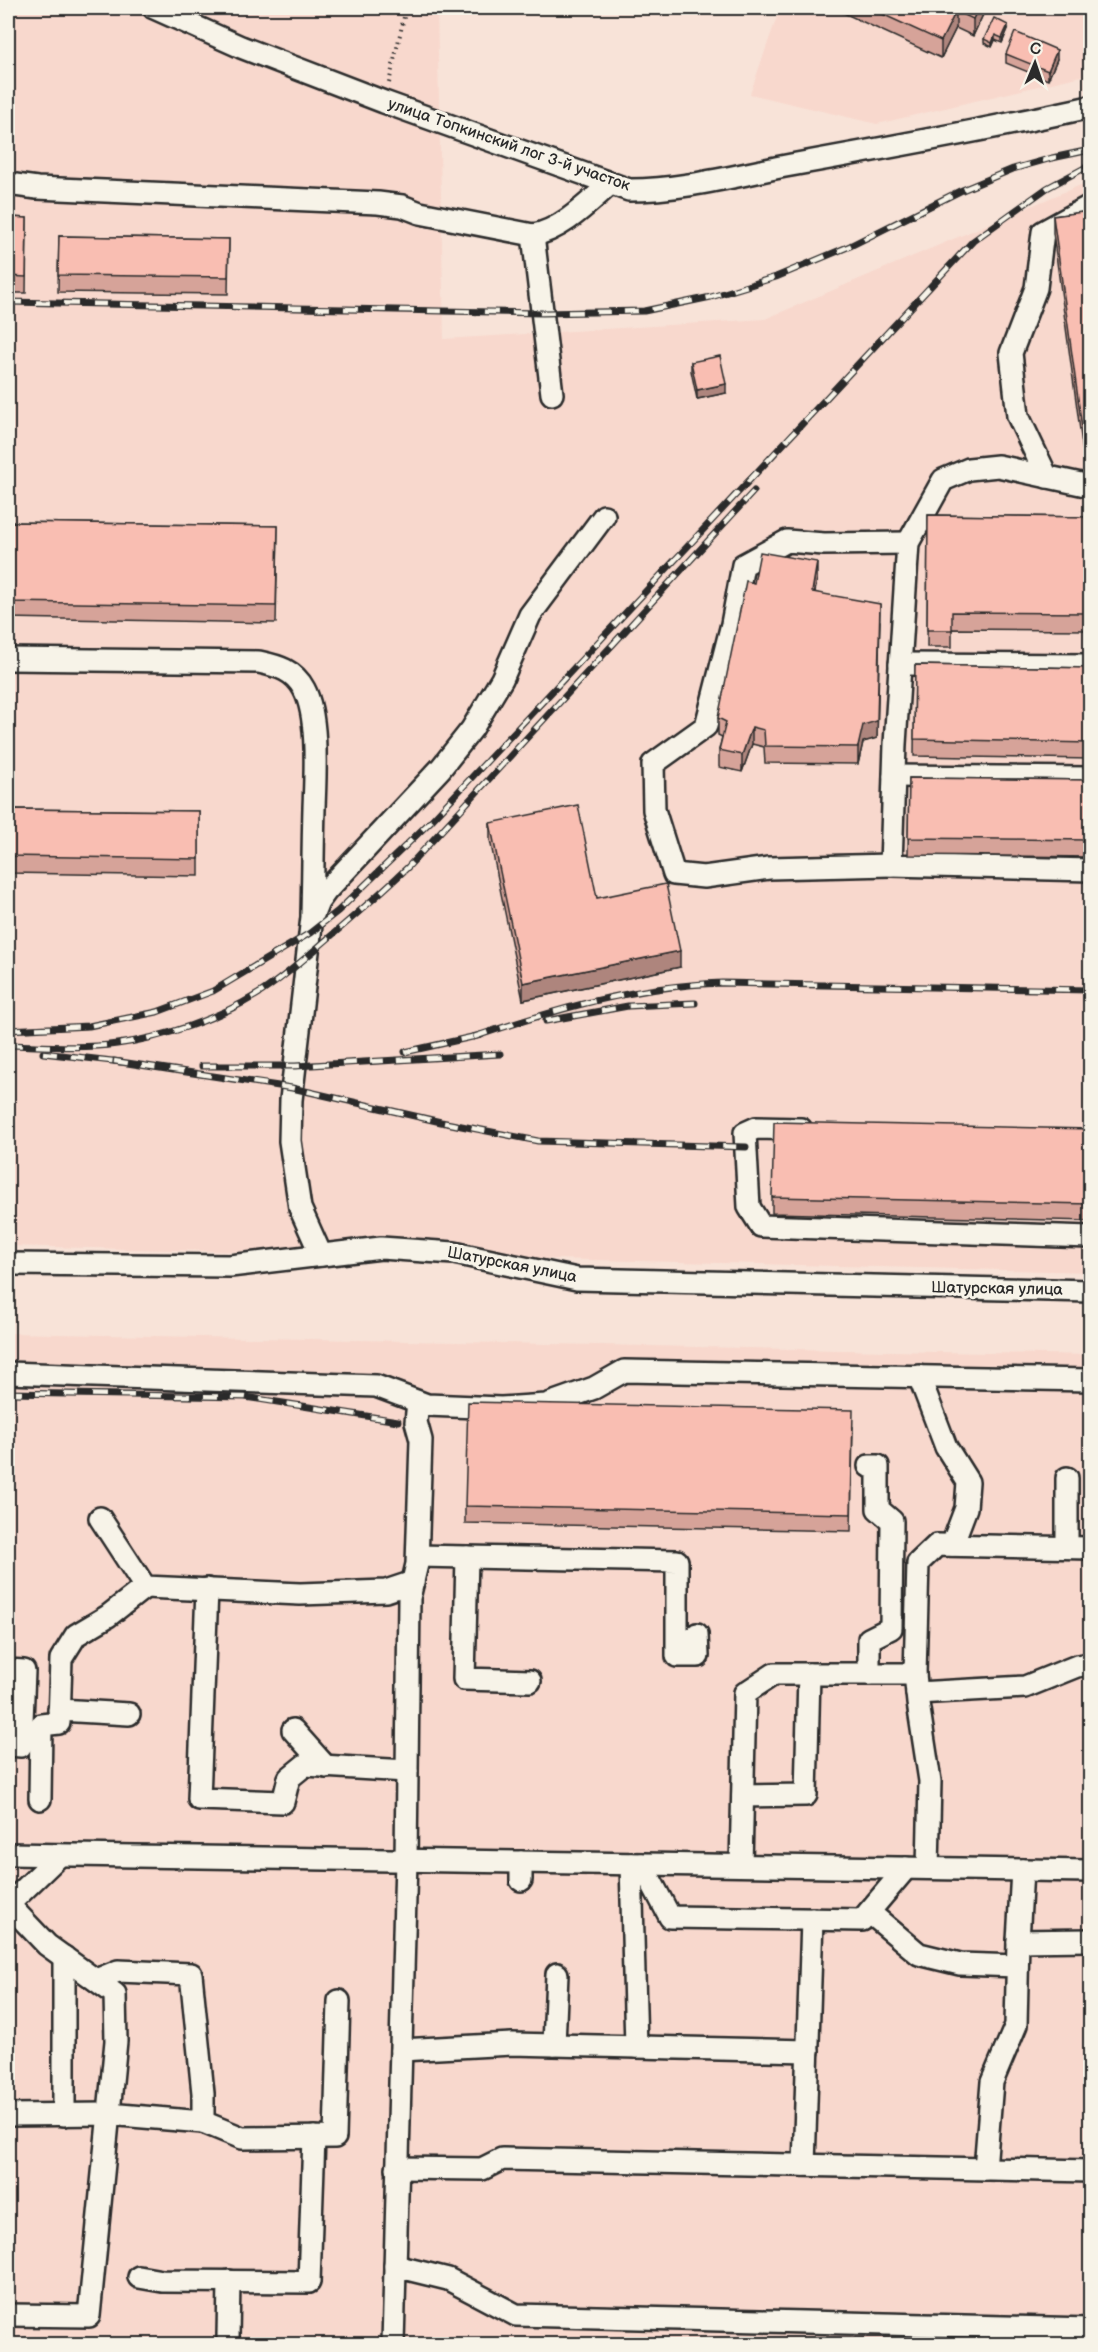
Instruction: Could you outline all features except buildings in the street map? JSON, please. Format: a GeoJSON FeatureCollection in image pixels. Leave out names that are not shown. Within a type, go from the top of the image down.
{"type":"FeatureCollection","features":[{"type":"Feature","properties":{"kind":"street","name":"улица Топкинский лог 3-й участок"},"geometry":{"type":"LineString","coordinates":[[154,8],[241,47],[384,102],[629,190],[665,188],[980,131],[1090,107]]}},
{"type":"Feature","properties":{"kind":"street"},"geometry":{"type":"LineString","coordinates":[[8,184],[37,188],[386,204],[402,206],[420,213],[492,226],[519,234],[533,235],[543,234],[555,227],[610,184]]}},
{"type":"Feature","properties":{"kind":"street"},"geometry":{"type":"LineString","coordinates":[[1047,477],[1018,416],[1011,353],[1036,288],[1043,232],[1090,206]]}},
{"type":"Feature","properties":{"kind":"street"},"geometry":{"type":"LineString","coordinates":[[533,235],[552,394]]}},
{"type":"Feature","properties":{"kind":"street"},"geometry":{"type":"LineString","coordinates":[[891,864],[908,543],[943,480],[969,469],[998,466],[1090,486]]}},
{"type":"Feature","properties":{"kind":"street"},"geometry":{"type":"LineString","coordinates":[[312,917],[318,902],[326,891],[441,768],[472,729],[502,679],[530,615],[604,516]]}},
{"type":"Feature","properties":{"kind":"street"},"geometry":{"type":"LineString","coordinates":[[908,543],[787,541],[743,565],[732,624],[706,726],[653,764],[654,810],[674,874],[704,877],[769,868],[891,864],[1090,870]]}},
{"type":"Feature","properties":{"kind":"street"},"geometry":{"type":"LineString","coordinates":[[8,659],[259,662],[278,666],[291,673],[306,694],[312,721],[315,766],[312,917],[291,1100],[290,1142],[300,1208],[321,1255]]}},
{"type":"Feature","properties":{"kind":"street"},"geometry":{"type":"LineString","coordinates":[[900,664],[1090,664]]}},
{"type":"Feature","properties":{"kind":"street"},"geometry":{"type":"LineString","coordinates":[[894,776],[1090,778]]}},
{"type":"Feature","properties":{"kind":"street"},"geometry":{"type":"LineString","coordinates":[[816,1129],[756,1128],[745,1133],[749,1207],[761,1226],[1090,1237]]}},
{"type":"Feature","properties":{"kind":"street","name":"Шатурская улица"},"geometry":{"type":"LineString","coordinates":[[8,1264],[230,1266],[381,1248],[454,1253],[577,1279],[1090,1291]]}},
{"type":"Feature","properties":{"kind":"street"},"geometry":{"type":"LineString","coordinates":[[8,1373],[376,1386],[418,1402],[443,1406],[501,1408],[546,1405],[594,1388],[624,1371],[1090,1380]]}},
{"type":"Feature","properties":{"kind":"street"},"geometry":{"type":"LineString","coordinates":[[919,1376],[946,1447],[968,1482],[966,1508],[952,1545]]}},
{"type":"Feature","properties":{"kind":"street"},"geometry":{"type":"LineString","coordinates":[[393,2344],[406,1860],[409,1598],[418,1556],[421,1440],[416,1422],[418,1402]]}},
{"type":"Feature","properties":{"kind":"street"},"geometry":{"type":"LineString","coordinates":[[869,1466],[879,1466],[878,1509],[892,1521],[891,1628],[869,1629],[869,1674]]}},
{"type":"Feature","properties":{"kind":"street"},"geometry":{"type":"LineString","coordinates":[[1066,1547],[1067,1478]]}},
{"type":"Feature","properties":{"kind":"street"},"geometry":{"type":"LineString","coordinates":[[100,1518],[145,1587]]}},
{"type":"Feature","properties":{"kind":"street"},"geometry":{"type":"LineString","coordinates":[[928,1868],[930,1781],[916,1683],[918,1563],[937,1545],[1090,1548]]}},
{"type":"Feature","properties":{"kind":"street"},"geometry":{"type":"LineString","coordinates":[[418,1556],[678,1561],[677,1656],[698,1656],[697,1634]]}},
{"type":"Feature","properties":{"kind":"street"},"geometry":{"type":"LineString","coordinates":[[467,1557],[464,1679],[530,1681]]}},
{"type":"Feature","properties":{"kind":"street"},"geometry":{"type":"LineString","coordinates":[[40,1799],[41,1725],[59,1723],[61,1659],[76,1635],[108,1616],[145,1587],[300,1594],[386,1591],[413,1582]]}},
{"type":"Feature","properties":{"kind":"street"},"geometry":{"type":"LineString","coordinates":[[207,1589],[199,1799],[283,1802],[290,1778],[305,1765],[407,1771]]}},
{"type":"Feature","properties":{"kind":"street"},"geometry":{"type":"LineString","coordinates":[[741,1865],[745,1693],[774,1674],[869,1674],[916,1683],[1025,1687],[1077,1666],[1090,1664]]}},
{"type":"Feature","properties":{"kind":"street"},"geometry":{"type":"LineString","coordinates":[[8,1670],[24,1671],[21,1746],[8,1745]]}},
{"type":"Feature","properties":{"kind":"street"},"geometry":{"type":"LineString","coordinates":[[743,1796],[806,1795],[809,1674]]}},
{"type":"Feature","properties":{"kind":"street"},"geometry":{"type":"LineString","coordinates":[[59,1710],[129,1714]]}},
{"type":"Feature","properties":{"kind":"street"},"geometry":{"type":"LineString","coordinates":[[293,1731],[326,1767]]}},
{"type":"Feature","properties":{"kind":"street"},"geometry":{"type":"LineString","coordinates":[[8,1854],[406,1860],[521,1871],[637,1864],[1090,1871]]}},
{"type":"Feature","properties":{"kind":"street"},"geometry":{"type":"LineString","coordinates":[[8,2315],[89,2316],[116,2041],[114,1994],[47,1945],[8,1905],[60,1855]]}},
{"type":"Feature","properties":{"kind":"street"},"geometry":{"type":"LineString","coordinates":[[637,1864],[670,1917],[862,1920],[906,1868]]}},
{"type":"Feature","properties":{"kind":"street"},"geometry":{"type":"LineString","coordinates":[[636,2047],[637,1864]]}},
{"type":"Feature","properties":{"kind":"street"},"geometry":{"type":"LineString","coordinates":[[985,2169],[992,2082],[1016,2025],[1022,1870]]}},
{"type":"Feature","properties":{"kind":"street"},"geometry":{"type":"LineString","coordinates":[[869,1912],[919,1954],[960,1964],[1017,1966]]}},
{"type":"Feature","properties":{"kind":"street"},"geometry":{"type":"LineString","coordinates":[[804,2165],[812,1919]]}},
{"type":"Feature","properties":{"kind":"street"},"geometry":{"type":"LineString","coordinates":[[1018,1941],[1090,1940]]}},
{"type":"Feature","properties":{"kind":"street"},"geometry":{"type":"LineString","coordinates":[[64,1957],[64,2115]]}},
{"type":"Feature","properties":{"kind":"street"},"geometry":{"type":"LineString","coordinates":[[96,1980],[118,1971],[191,1974],[203,2093],[203,2122]]}},
{"type":"Feature","properties":{"kind":"street"},"geometry":{"type":"LineString","coordinates":[[554,2045],[557,1974]]}},
{"type":"Feature","properties":{"kind":"street"},"geometry":{"type":"LineString","coordinates":[[8,2115],[108,2114],[203,2122],[242,2138],[335,2137],[339,2001]]}},
{"type":"Feature","properties":{"kind":"street"},"geometry":{"type":"LineString","coordinates":[[401,2050],[512,2044],[808,2051]]}},
{"type":"Feature","properties":{"kind":"street"},"geometry":{"type":"LineString","coordinates":[[139,2277],[162,2281],[309,2282],[314,2137]]}},
{"type":"Feature","properties":{"kind":"street"},"geometry":{"type":"LineString","coordinates":[[398,2168],[482,2169],[502,2159],[1090,2171]]}},
{"type":"Feature","properties":{"kind":"street"},"geometry":{"type":"LineString","coordinates":[[395,2266],[448,2279],[516,2315],[1090,2329]]}},
{"type":"Feature","properties":{"kind":"street"},"geometry":{"type":"LineString","coordinates":[[228,2337],[229,2281]]}},
{"type":"Feature","properties":{"kind":"path"},"geometry":{"type":"LineString","coordinates":[[384,102],[406,8]]}},
{"type":"Feature","properties":{"kind":"shaded area"},"geometry":{"type":"Polygon","coordinates":[[[8,8],[437,8],[444,339],[765,319],[1090,181],[1090,1272],[8,1246],[8,8]]]}},
{"type":"Feature","properties":{"kind":"shaded area"},"geometry":{"type":"Polygon","coordinates":[[[780,8],[1090,8],[1090,74],[877,124],[750,94],[780,8]]]}},
{"type":"Feature","properties":{"kind":"shaded area"},"geometry":{"type":"Polygon","coordinates":[[[8,1333],[1090,1355],[1090,2344],[8,2344],[8,1333]]]}},
{"type":"Feature","properties":{"kind":"railway"},"geometry":{"type":"LineString","coordinates":[[8,302],[543,313],[644,311],[711,297],[776,277],[850,246],[960,191],[1013,169],[1090,150]]}},
{"type":"Feature","properties":{"kind":"railway"},"geometry":{"type":"LineString","coordinates":[[8,1030],[89,1026],[157,1012],[213,991],[310,933],[338,911],[430,822],[973,241],[1047,188],[1090,165]]}},
{"type":"Feature","properties":{"kind":"railway"},"geometry":{"type":"LineString","coordinates":[[8,1045],[90,1046],[117,1044],[153,1037],[208,1019],[243,1003],[273,984],[374,899],[408,867],[754,491]]}},
{"type":"Feature","properties":{"kind":"railway"},"geometry":{"type":"LineString","coordinates":[[474,1037],[566,1008],[627,994],[689,985],[722,983],[1090,990]]}},
{"type":"Feature","properties":{"kind":"railway"},"geometry":{"type":"LineString","coordinates":[[546,1021],[628,1006],[695,1003]]}},
{"type":"Feature","properties":{"kind":"railway"},"geometry":{"type":"LineString","coordinates":[[405,1052],[481,1035]]}},
{"type":"Feature","properties":{"kind":"railway"},"geometry":{"type":"LineString","coordinates":[[43,1053],[121,1062]]}},
{"type":"Feature","properties":{"kind":"railway"},"geometry":{"type":"LineString","coordinates":[[202,1066],[295,1066],[500,1054]]}},
{"type":"Feature","properties":{"kind":"railway"},"geometry":{"type":"LineString","coordinates":[[114,1061],[292,1088],[441,1122],[538,1141],[746,1147]]}},
{"type":"Feature","properties":{"kind":"railway"},"geometry":{"type":"LineString","coordinates":[[8,1393],[245,1397],[398,1421]]}}]}
